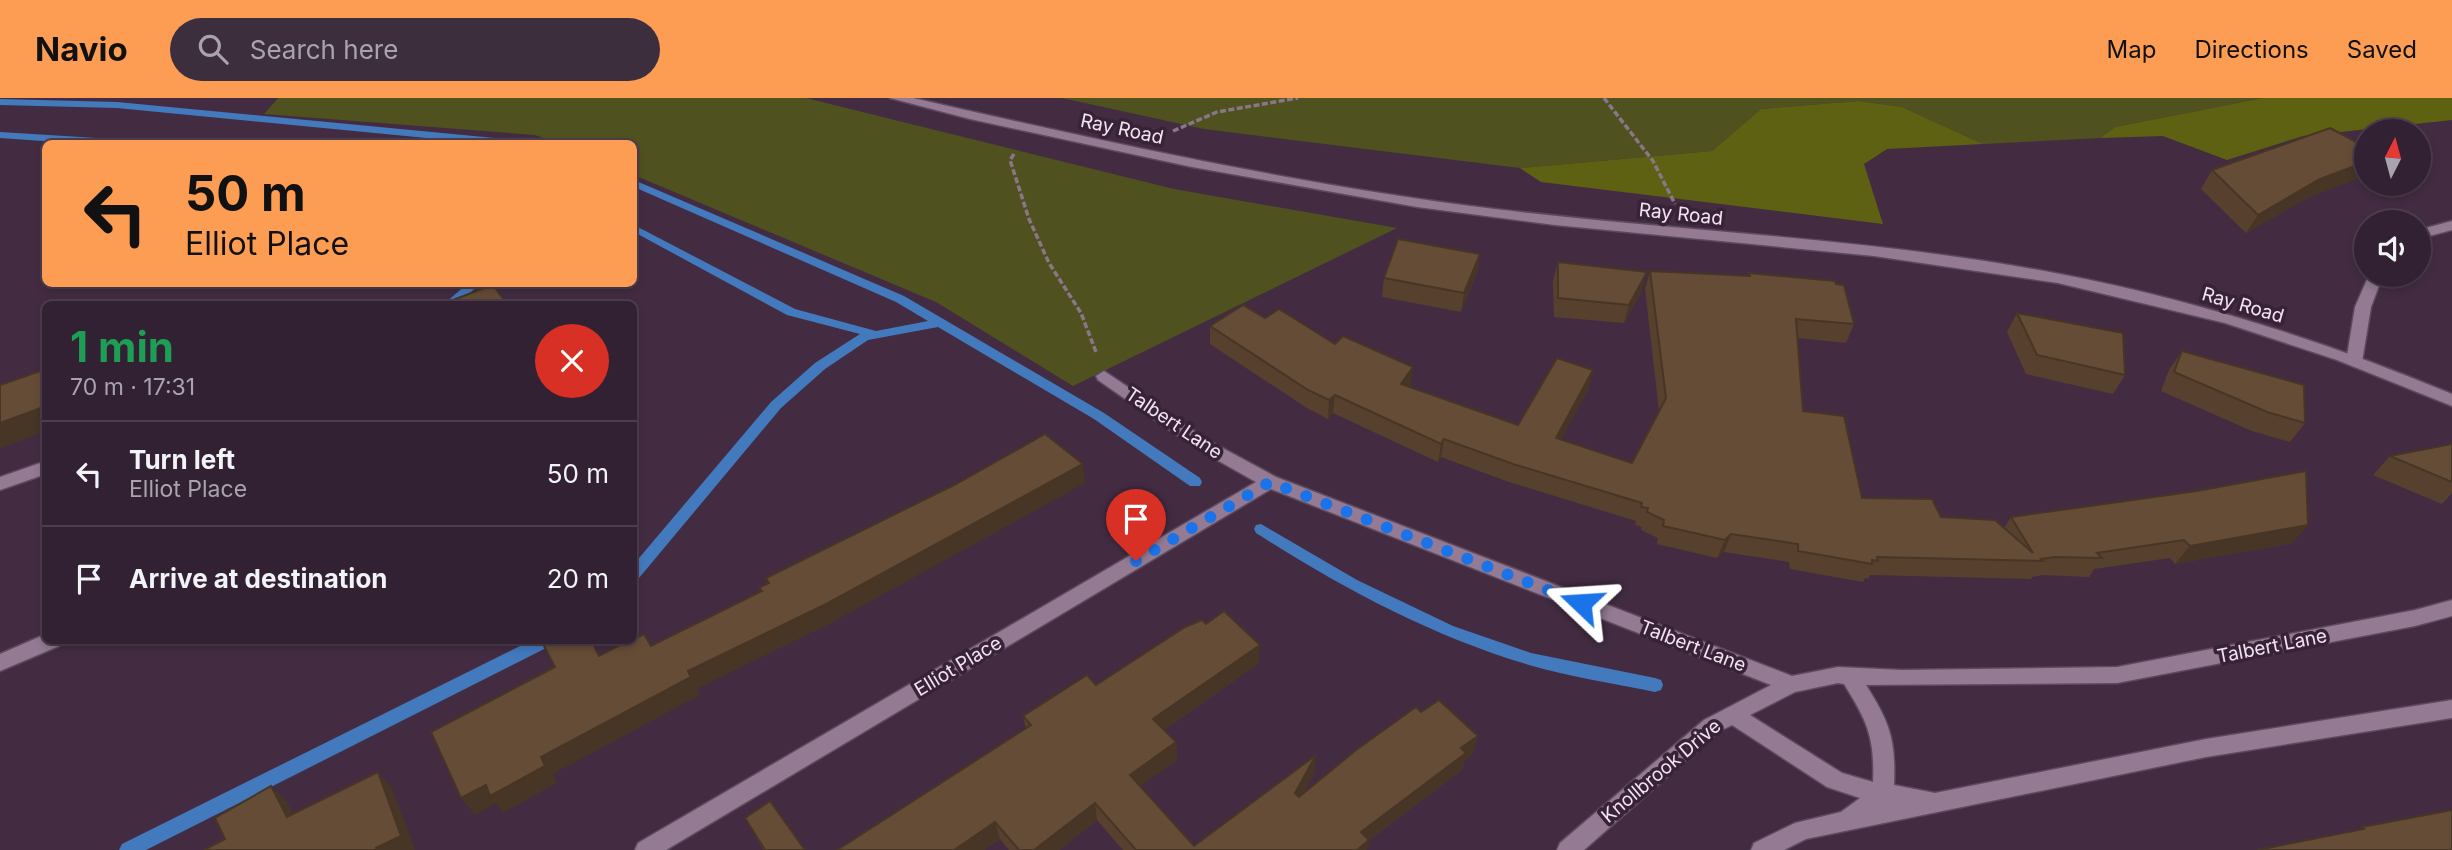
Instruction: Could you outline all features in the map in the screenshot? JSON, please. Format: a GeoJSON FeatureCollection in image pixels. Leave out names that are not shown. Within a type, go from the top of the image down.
{"type":"FeatureCollection","features":[{"type":"Feature","properties":{"kind":"street","name":"Ray Road"},"geometry":{"type":"LineString","coordinates":[[896,98],[1140,153],[1490,213],[1915,256],[2005,269],[2155,300],[2280,335],[2452,400]]}},
{"type":"Feature","properties":{"kind":"street"},"geometry":{"type":"LineString","coordinates":[[2431,231],[2452,225]]}},
{"type":"Feature","properties":{"kind":"street"},"geometry":{"type":"LineString","coordinates":[[2354,362],[2363,307],[2371,287]]}},
{"type":"Feature","properties":{"kind":"street","name":"Talbert Lane"},"geometry":{"type":"LineString","coordinates":[[1104,376],[1200,443],[1270,482],[1410,539],[1791,684]]}},
{"type":"Feature","properties":{"kind":"street"},"geometry":{"type":"LineString","coordinates":[[0,484],[42,468]]}},
{"type":"Feature","properties":{"kind":"street","name":"Elliot Place"},"geometry":{"type":"LineString","coordinates":[[646,850],[1270,482]]}},
{"type":"Feature","properties":{"kind":"street","name":"Talbert Lane"},"geometry":{"type":"LineString","coordinates":[[1844,675],[2117,674],[2402,621],[2452,608]]}},
{"type":"Feature","properties":{"kind":"street"},"geometry":{"type":"LineString","coordinates":[[0,663],[43,644]]}},
{"type":"Feature","properties":{"kind":"street"},"geometry":{"type":"LineString","coordinates":[[1844,675],[1872,713],[1885,750],[1883,793],[1847,821]]}},
{"type":"Feature","properties":{"kind":"street","name":"Knollbrook Drive"},"geometry":{"type":"LineString","coordinates":[[1568,850],[1702,733],[1731,714],[1791,684],[1844,675]]}},
{"type":"Feature","properties":{"kind":"street"},"geometry":{"type":"LineString","coordinates":[[1762,850],[1803,830],[1847,821],[2206,748],[2452,709]]}},
{"type":"Feature","properties":{"kind":"street"},"geometry":{"type":"LineString","coordinates":[[1731,714],[1835,780],[1883,793],[1940,803]]}},
{"type":"Feature","properties":{"kind":"path"},"geometry":{"type":"LineString","coordinates":[[1140,153],[1182,124],[1237,108],[1298,98]]}},
{"type":"Feature","properties":{"kind":"path"},"geometry":{"type":"LineString","coordinates":[[1604,98],[1635,136],[1668,186],[1678,211],[1680,233]]}},
{"type":"Feature","properties":{"kind":"path"},"geometry":{"type":"LineString","coordinates":[[1018,147],[1010,160],[1029,219],[1049,263],[1082,313],[1104,376]]}},
{"type":"Feature","properties":{"kind":"shaded area"},"geometry":{"type":"Polygon","coordinates":[[[278,98],[806,98],[1174,189],[1397,228],[1073,386],[936,302],[637,176],[637,140],[548,140],[535,135],[264,114],[278,98]]]}},
{"type":"Feature","properties":{"kind":"shaded area"},"geometry":{"type":"Polygon","coordinates":[[[1062,98],[2263,98],[2115,127],[2100,138],[1983,144],[1902,107],[1859,101],[1761,109],[1712,151],[1520,168],[1204,129],[1062,98]]]}},
{"type":"Feature","properties":{"kind":"shaded area"},"geometry":{"type":"Polygon","coordinates":[[[2263,98],[2452,98],[2452,120],[2431,122],[2431,119],[2354,119],[2354,131],[2303,136],[2227,160],[2163,136],[2100,138],[2115,127],[2263,98]]]}},
{"type":"Feature","properties":{"kind":"shaded area"},"geometry":{"type":"Polygon","coordinates":[[[1859,101],[1902,107],[1983,144],[1887,149],[1864,164],[1883,224],[1541,182],[1520,168],[1712,151],[1761,109],[1859,101]]]}},
{"type":"Feature","properties":{"kind":"building"},"geometry":{"type":"Polygon","coordinates":[[[2330,128],[2354,141],[2354,166],[2320,179],[2258,215],[2212,170],[2330,128]]]}},
{"type":"Feature","properties":{"kind":"building"},"geometry":{"type":"Polygon","coordinates":[[[1398,239],[1480,254],[1464,293],[1384,278],[1398,239]]]}},
{"type":"Feature","properties":{"kind":"building"},"geometry":{"type":"Polygon","coordinates":[[[1558,262],[1647,272],[1629,305],[1558,298],[1558,262]]]}},
{"type":"Feature","properties":{"kind":"building"},"geometry":{"type":"Polygon","coordinates":[[[1650,271],[1750,276],[1749,273],[1835,281],[1836,284],[1844,285],[1854,324],[1796,319],[1803,411],[1844,416],[1862,498],[1932,499],[1941,517],[1995,520],[2033,553],[2011,517],[2197,491],[2306,471],[2308,525],[2190,546],[2184,540],[2097,553],[2102,558],[2055,557],[2041,559],[2043,561],[1877,557],[1878,561],[1872,560],[1872,564],[1798,551],[1798,544],[1731,534],[1725,540],[1663,526],[1664,520],[1647,512],[1648,508],[1641,507],[1642,503],[1513,464],[1444,439],[1441,444],[1335,395],[1329,400],[1308,390],[1210,326],[1243,305],[1265,318],[1279,309],[1335,344],[1343,336],[1413,367],[1401,384],[1518,425],[1557,358],[1593,370],[1556,438],[1632,463],[1666,398],[1650,271]]]}},
{"type":"Feature","properties":{"kind":"building"},"geometry":{"type":"Polygon","coordinates":[[[494,287],[505,301],[450,301],[494,287]]]}},
{"type":"Feature","properties":{"kind":"building"},"geometry":{"type":"Polygon","coordinates":[[[2017,313],[2123,333],[2125,375],[2037,355],[2017,313]]]}},
{"type":"Feature","properties":{"kind":"building"},"geometry":{"type":"Polygon","coordinates":[[[2182,351],[2304,385],[2305,423],[2267,412],[2174,372],[2182,351]]]}},
{"type":"Feature","properties":{"kind":"building"},"geometry":{"type":"Polygon","coordinates":[[[42,370],[42,407],[0,423],[0,385],[42,370]]]}},
{"type":"Feature","properties":{"kind":"building"},"geometry":{"type":"Polygon","coordinates":[[[1045,434],[1083,464],[828,603],[688,671],[691,677],[541,757],[545,766],[490,796],[486,785],[461,798],[431,732],[555,667],[543,644],[593,644],[599,656],[622,644],[637,644],[637,638],[644,634],[651,646],[762,591],[759,588],[769,583],[766,578],[956,484],[1045,434]]]}},
{"type":"Feature","properties":{"kind":"building"},"geometry":{"type":"Polygon","coordinates":[[[2452,444],[2452,482],[2390,456],[2452,444]]]}},
{"type":"Feature","properties":{"kind":"building"},"geometry":{"type":"Polygon","coordinates":[[[1224,611],[1260,645],[1153,719],[1176,742],[1130,775],[1194,846],[1316,755],[1295,793],[1299,797],[1356,750],[1416,707],[1421,712],[1439,700],[1478,736],[1461,748],[1466,753],[1361,832],[1369,840],[1357,850],[1136,850],[1095,803],[1034,850],[1019,850],[995,822],[954,850],[837,850],[1031,725],[1023,716],[1087,675],[1096,685],[1185,627],[1202,620],[1206,624],[1224,611]]]}},
{"type":"Feature","properties":{"kind":"building"},"geometry":{"type":"Polygon","coordinates":[[[378,772],[401,836],[376,850],[204,850],[225,839],[215,818],[271,786],[287,817],[378,772]]]}},
{"type":"Feature","properties":{"kind":"building"},"geometry":{"type":"Polygon","coordinates":[[[770,801],[805,850],[765,850],[745,818],[770,801]]]}},
{"type":"Feature","properties":{"kind":"building"},"geometry":{"type":"Polygon","coordinates":[[[2452,810],[2452,850],[2257,850],[2364,829],[2362,827],[2452,810]]]}},
{"type":"Feature","properties":{"kind":"waterway"},"geometry":{"type":"LineString","coordinates":[[0,102],[117,105],[485,140]]}},
{"type":"Feature","properties":{"kind":"waterway"},"geometry":{"type":"LineString","coordinates":[[0,135],[81,140]]}},
{"type":"Feature","properties":{"kind":"waterway"},"geometry":{"type":"LineString","coordinates":[[637,184],[900,299],[940,322]]}},
{"type":"Feature","properties":{"kind":"waterway"},"geometry":{"type":"LineString","coordinates":[[637,230],[791,312],[871,333]]}},
{"type":"Feature","properties":{"kind":"waterway"},"geometry":{"type":"LineString","coordinates":[[454,301],[470,287]]}},
{"type":"Feature","properties":{"kind":"waterway"},"geometry":{"type":"LineString","coordinates":[[637,570],[776,405],[820,366],[864,337],[940,322]]}},
{"type":"Feature","properties":{"kind":"waterway"},"geometry":{"type":"LineString","coordinates":[[940,322],[1099,416],[1195,482]]}},
{"type":"Feature","properties":{"kind":"waterway"},"geometry":{"type":"LineString","coordinates":[[1261,529],[1352,584],[1447,630],[1531,659],[1655,685]]}},
{"type":"Feature","properties":{"kind":"waterway"},"geometry":{"type":"LineString","coordinates":[[128,850],[540,644]]}},
{"type":"Feature","properties":{"kind":"route"},"geometry":{"type":"LineString","coordinates":[[1136,561],[1270,482],[1410,539],[1581,603]]}}]}
